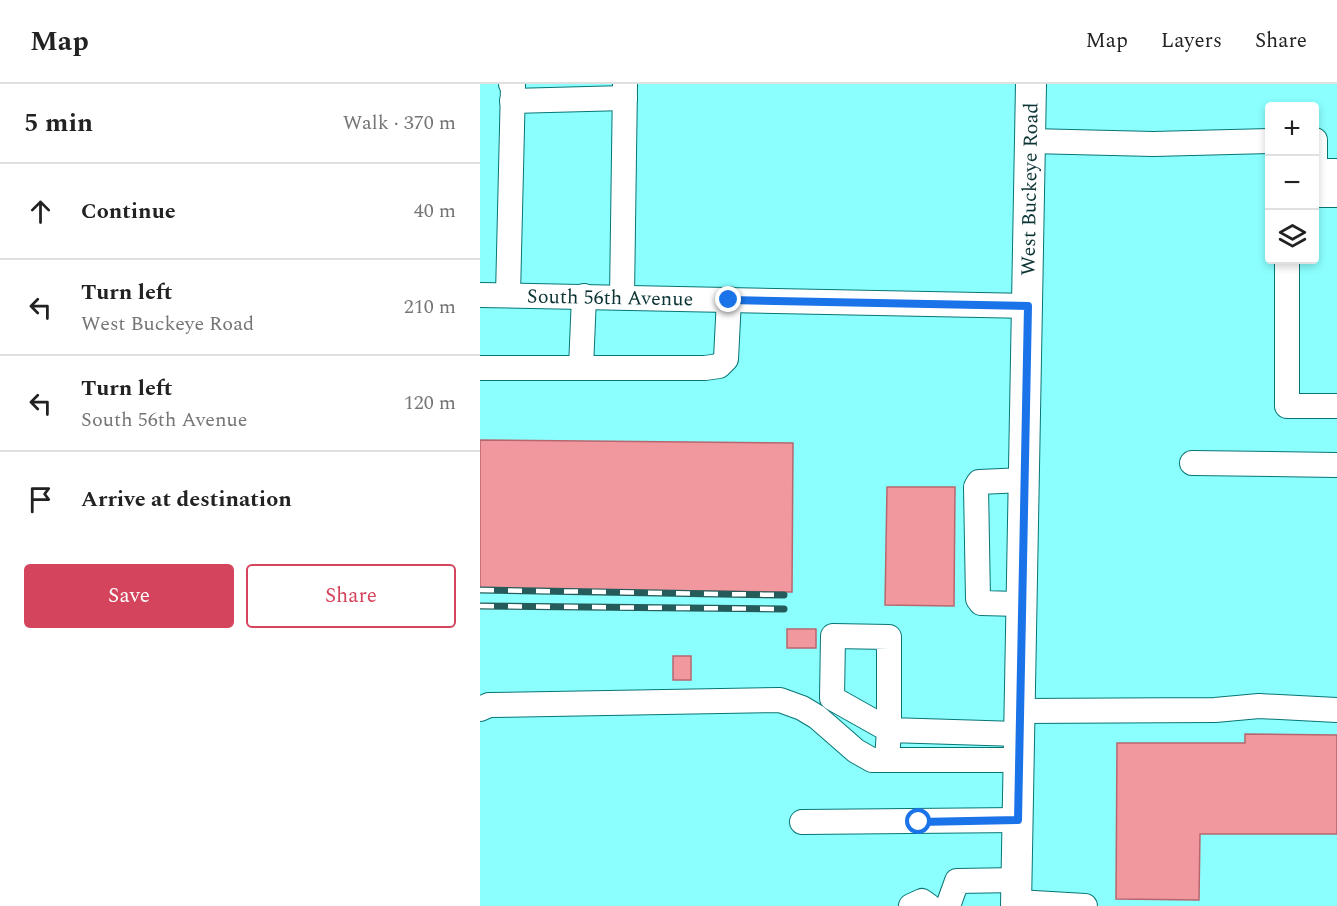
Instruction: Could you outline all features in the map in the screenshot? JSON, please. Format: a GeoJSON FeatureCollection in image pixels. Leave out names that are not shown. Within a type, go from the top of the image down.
{"type":"FeatureCollection","features":[{"type":"Feature","properties":{"kind":"main road","name":"West Buckeye Road"},"geometry":{"type":"LineString","coordinates":[[1017,896],[1031,84]]}},
{"type":"Feature","properties":{"kind":"street"},"geometry":{"type":"LineString","coordinates":[[508,295],[512,92],[625,91],[622,297]]}},
{"type":"Feature","properties":{"kind":"street"},"geometry":{"type":"LineString","coordinates":[[1319,141],[1337,140]]}},
{"type":"Feature","properties":{"kind":"street"},"geometry":{"type":"LineString","coordinates":[[1030,141],[1153,144],[1265,141]]}},
{"type":"Feature","properties":{"kind":"street"},"geometry":{"type":"LineString","coordinates":[[1315,156],[1315,171],[1337,171]]}},
{"type":"Feature","properties":{"kind":"street"},"geometry":{"type":"LineString","coordinates":[[1319,195],[1337,195]]}},
{"type":"Feature","properties":{"kind":"street"},"geometry":{"type":"LineString","coordinates":[[1287,264],[1287,406],[1337,406]]}},
{"type":"Feature","properties":{"kind":"street","name":"South 56th Avenue"},"geometry":{"type":"LineString","coordinates":[[480,295],[1028,306]]}},
{"type":"Feature","properties":{"kind":"street"},"geometry":{"type":"LineString","coordinates":[[581,368],[584,296]]}},
{"type":"Feature","properties":{"kind":"street"},"geometry":{"type":"LineString","coordinates":[[480,368],[705,368],[719,366],[726,359],[729,300]]}},
{"type":"Feature","properties":{"kind":"street"},"geometry":{"type":"LineString","coordinates":[[1192,463],[1337,465]]}},
{"type":"Feature","properties":{"kind":"street"},"geometry":{"type":"LineString","coordinates":[[1022,604],[981,603],[978,599],[976,487],[979,482],[1024,480]]}},
{"type":"Feature","properties":{"kind":"street"},"geometry":{"type":"LineString","coordinates":[[480,709],[489,705],[780,700],[802,708],[817,717],[856,751],[872,760],[887,760],[1020,735],[1119,711],[1215,710],[1259,706],[1337,710]]}},
{"type":"Feature","properties":{"kind":"street"},"geometry":{"type":"LineString","coordinates":[[887,760],[889,730],[1020,735]]}},
{"type":"Feature","properties":{"kind":"street"},"geometry":{"type":"LineString","coordinates":[[802,822],[1018,820]]}},
{"type":"Feature","properties":{"kind":"street"},"geometry":{"type":"LineString","coordinates":[[948,906],[957,881],[1017,896],[1085,906]]}},
{"type":"Feature","properties":{"kind":"street"},"geometry":{"type":"LineString","coordinates":[[911,906],[922,901],[929,906]]}},
{"type":"Feature","properties":{"kind":"building"},"geometry":{"type":"Polygon","coordinates":[[[480,440],[793,443],[792,592],[480,589],[480,440]]]}},
{"type":"Feature","properties":{"kind":"building"},"geometry":{"type":"Polygon","coordinates":[[[887,487],[955,487],[954,606],[885,605],[887,487]]]}},
{"type":"Feature","properties":{"kind":"building"},"geometry":{"type":"Polygon","coordinates":[[[787,629],[816,629],[816,648],[787,648],[787,629]]]}},
{"type":"Feature","properties":{"kind":"building"},"geometry":{"type":"Polygon","coordinates":[[[673,656],[691,656],[691,680],[673,680],[673,656]]]}},
{"type":"Feature","properties":{"kind":"building"},"geometry":{"type":"Polygon","coordinates":[[[1245,734],[1337,735],[1337,834],[1200,834],[1199,900],[1116,899],[1117,743],[1245,743],[1245,734]]]}},
{"type":"Feature","properties":{"kind":"railway"},"geometry":{"type":"LineString","coordinates":[[480,590],[784,595]]}},
{"type":"Feature","properties":{"kind":"railway"},"geometry":{"type":"LineString","coordinates":[[480,606],[784,609]]}},
{"type":"Feature","properties":{"kind":"route"},"geometry":{"type":"LineString","coordinates":[[729,300],[1028,306],[1018,820],[919,822]]}}]}
